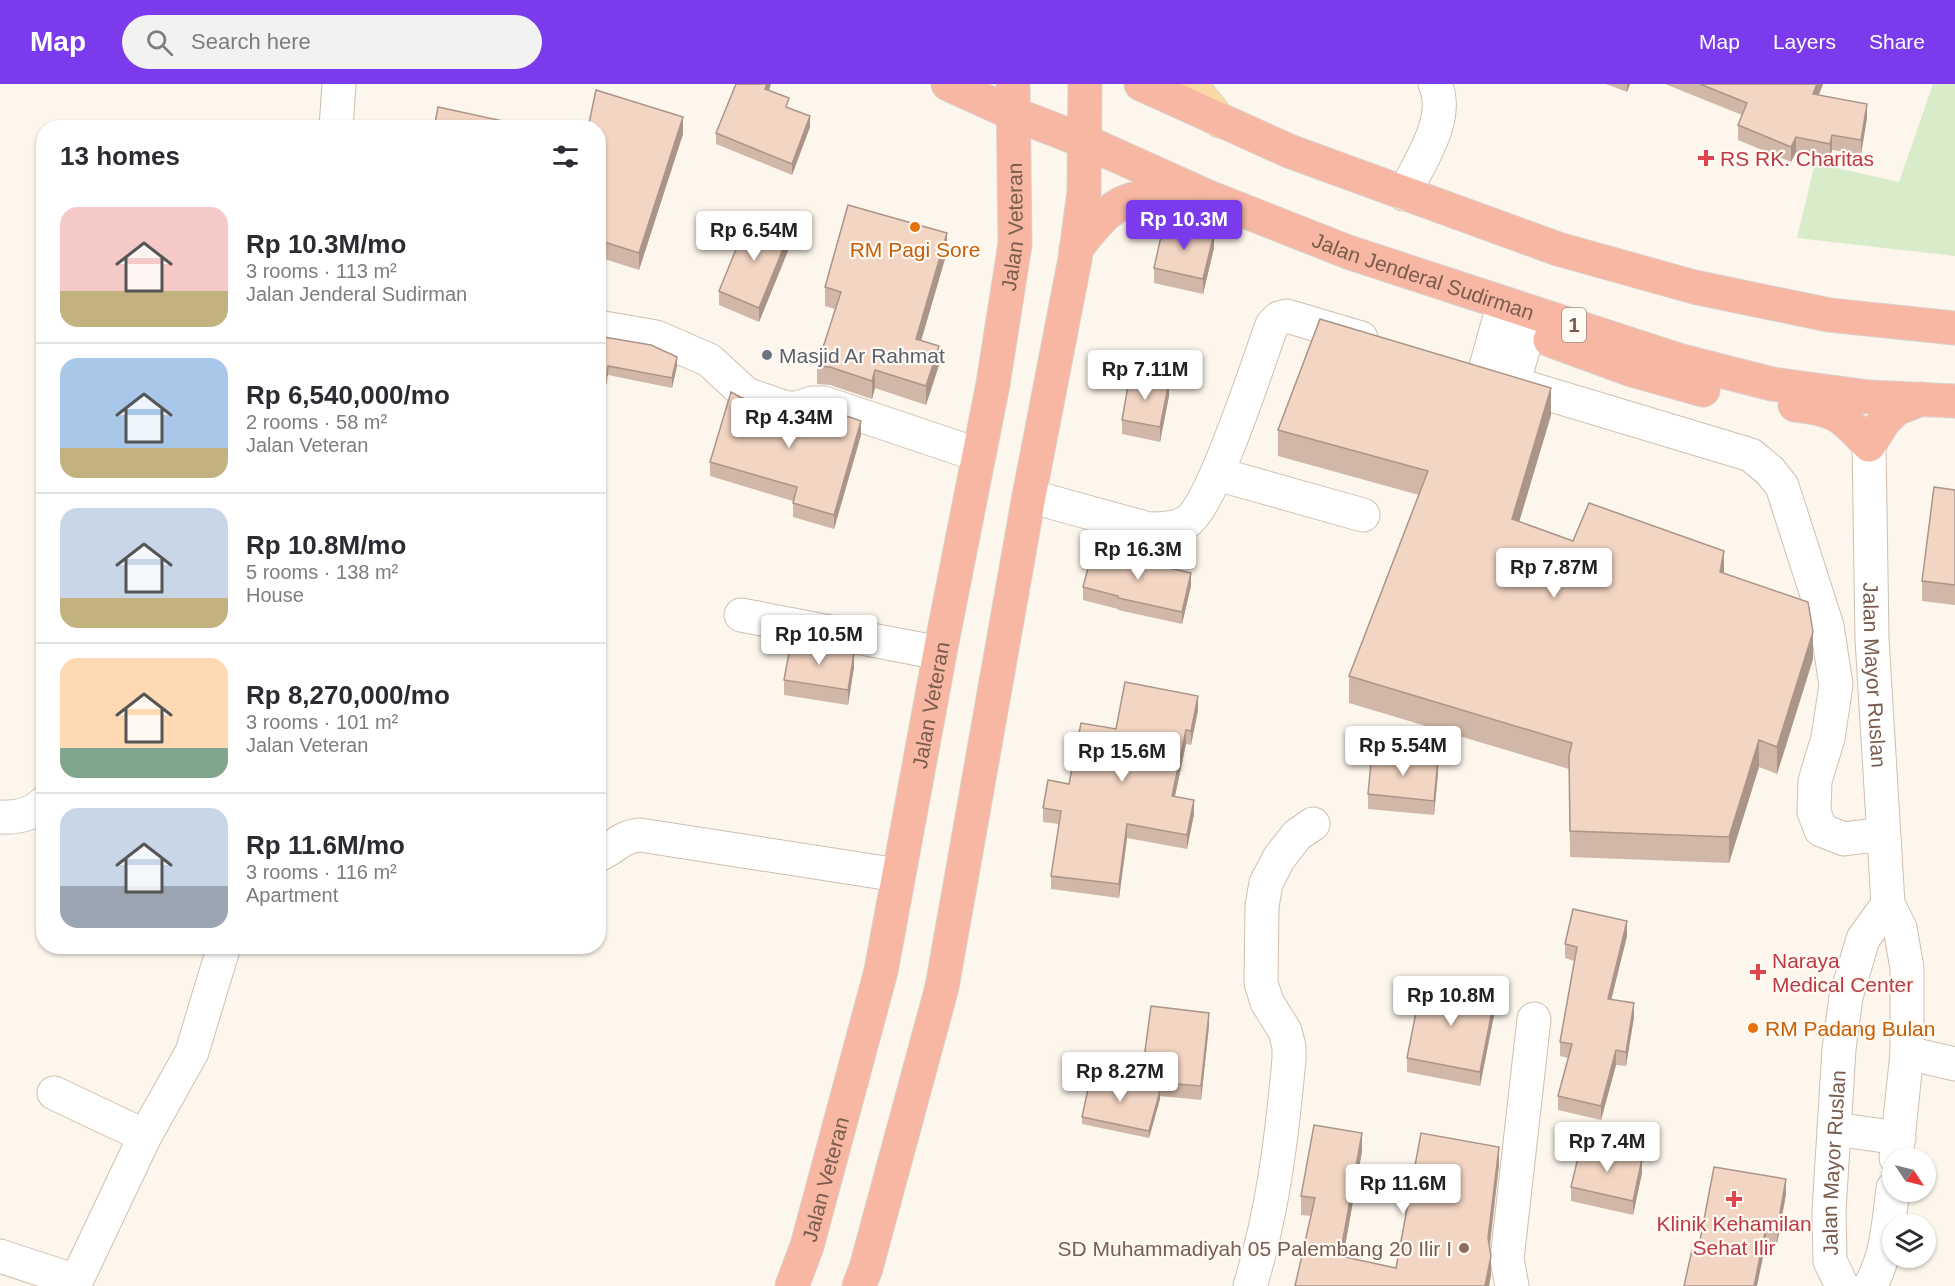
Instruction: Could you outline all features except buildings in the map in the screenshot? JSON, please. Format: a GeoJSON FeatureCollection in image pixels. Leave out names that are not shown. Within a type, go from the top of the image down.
{"type":"FeatureCollection","features":[{"type":"Feature","properties":{"kind":"highway","name":"Jalan Jenderal Sudirman"},"geometry":{"type":"LineString","coordinates":[[948,84],[1013,99],[1084,141],[1206,196],[1348,252],[1678,360],[1772,384],[1869,397],[1955,401]]}},
{"type":"Feature","properties":{"kind":"highway"},"geometry":{"type":"LineString","coordinates":[[859,1286],[866,1268],[942,987],[1029,496],[1076,249],[1084,192],[1085,84]]}},
{"type":"Feature","properties":{"kind":"highway"},"geometry":{"type":"LineString","coordinates":[[1141,84],[1290,151],[1558,249],[1694,287],[1829,315],[1955,327]]}},
{"type":"Feature","properties":{"kind":"highway","name":"Jalan Veteran"},"geometry":{"type":"LineString","coordinates":[[792,1286],[807,1246],[881,971],[993,384],[1015,244],[1013,99]]}},
{"type":"Feature","properties":{"kind":"highway"},"geometry":{"type":"LineString","coordinates":[[1076,249],[1116,205],[1135,198],[1150,198],[1358,274],[1471,309],[1632,370],[1744,401],[1792,404],[1828,410],[1848,422],[1869,445],[1884,421],[1896,409],[1922,399]]}},
{"type":"Feature","properties":{"kind":"main road"},"geometry":{"type":"LineString","coordinates":[[1190,84],[1220,121]]}},
{"type":"Feature","properties":{"kind":"street"},"geometry":{"type":"LineString","coordinates":[[337,120],[339,84]]}},
{"type":"Feature","properties":{"kind":"street"},"geometry":{"type":"LineString","coordinates":[[1404,194],[1438,123],[1438,97]]}},
{"type":"Feature","properties":{"kind":"street"},"geometry":{"type":"LineString","coordinates":[[1029,496],[1149,529],[1168,529],[1186,523],[1203,503],[1218,474],[1272,325],[1279,318],[1287,316],[1385,345]]}},
{"type":"Feature","properties":{"kind":"street"},"geometry":{"type":"LineString","coordinates":[[1498,379],[1499,320]]}},
{"type":"Feature","properties":{"kind":"street"},"geometry":{"type":"LineString","coordinates":[[606,328],[656,337],[709,360],[746,394],[756,398],[787,408],[824,403],[979,455]]}},
{"type":"Feature","properties":{"kind":"street"},"geometry":{"type":"LineString","coordinates":[[1498,379],[1529,332]]}},
{"type":"Feature","properties":{"kind":"street"},"geometry":{"type":"LineString","coordinates":[[1451,365],[1751,455],[1770,471],[1782,486],[1827,626],[1836,685],[1827,738],[1815,781],[1814,812],[1821,830],[1844,839],[1876,837]]}},
{"type":"Feature","properties":{"kind":"street","name":"Jalan Mayor Ruslan"},"geometry":{"type":"LineString","coordinates":[[1869,445],[1876,837],[1888,904],[1900,928],[1907,968],[1907,1053],[1898,1148]]}},
{"type":"Feature","properties":{"kind":"street"},"geometry":{"type":"LineString","coordinates":[[1218,474],[1363,515]]}},
{"type":"Feature","properties":{"kind":"street"},"geometry":{"type":"LineString","coordinates":[[741,615],[940,653]]}},
{"type":"Feature","properties":{"kind":"street"},"geometry":{"type":"LineString","coordinates":[[0,817],[18,816],[36,809]]}},
{"type":"Feature","properties":{"kind":"street"},"geometry":{"type":"LineString","coordinates":[[1250,1286],[1265,1232],[1281,1141],[1289,1059],[1285,1031],[1267,1002],[1261,983],[1263,894],[1271,871],[1288,843],[1301,830],[1313,824]]}},
{"type":"Feature","properties":{"kind":"street"},"geometry":{"type":"LineString","coordinates":[[606,852],[624,838],[640,835],[898,875]]}},
{"type":"Feature","properties":{"kind":"street","name":"Jalan Mayor Ruslan"},"geometry":{"type":"LineString","coordinates":[[1842,1286],[1830,1261],[1829,1211],[1839,1049],[1846,997],[1863,939],[1888,904]]}},
{"type":"Feature","properties":{"kind":"street"},"geometry":{"type":"LineString","coordinates":[[0,1256],[75,1283],[145,1136],[192,1052],[222,954]]}},
{"type":"Feature","properties":{"kind":"street"},"geometry":{"type":"LineString","coordinates":[[1512,1286],[1507,1259],[1534,1019]]}},
{"type":"Feature","properties":{"kind":"street"},"geometry":{"type":"LineString","coordinates":[[1907,1053],[1955,1064]]}},
{"type":"Feature","properties":{"kind":"street"},"geometry":{"type":"LineString","coordinates":[[54,1093],[145,1136]]}},
{"type":"Feature","properties":{"kind":"street"},"geometry":{"type":"LineString","coordinates":[[1834,1129],[1898,1148]]}},
{"type":"Feature","properties":{"kind":"street"},"geometry":{"type":"LineString","coordinates":[[1870,1286],[1876,1275],[1888,1231],[1891,1202]]}},
{"type":"Feature","properties":{"kind":"green space"},"geometry":{"type":"Polygon","coordinates":[[[1933,84],[1955,84],[1955,256],[1797,238],[1815,163],[1899,182],[1933,84]]]}},
{"type":"Feature","properties":{"kind":"place","name":"RS RK. Charitas"},"geometry":{"type":"Point","coordinates":[1706,158]}},
{"type":"Feature","properties":{"kind":"place","name":"RM Pagi Sore"},"geometry":{"type":"Point","coordinates":[915,227]}},
{"type":"Feature","properties":{"kind":"place","name":"Masjid Ar Rahmat"},"geometry":{"type":"Point","coordinates":[767,355]}},
{"type":"Feature","properties":{"kind":"place","name":"Naraya Medical Center"},"geometry":{"type":"Point","coordinates":[1758,972]}},
{"type":"Feature","properties":{"kind":"place","name":"RM Padang Bulan"},"geometry":{"type":"Point","coordinates":[1753,1028]}},
{"type":"Feature","properties":{"kind":"place","name":"Klinik Kehamilan Sehat Ilir"},"geometry":{"type":"Point","coordinates":[1734,1199]}},
{"type":"Feature","properties":{"kind":"place","name":"SD Muhammadiyah 05 Palembang 20 Ilir I"},"geometry":{"type":"Point","coordinates":[1464,1248]}}]}
